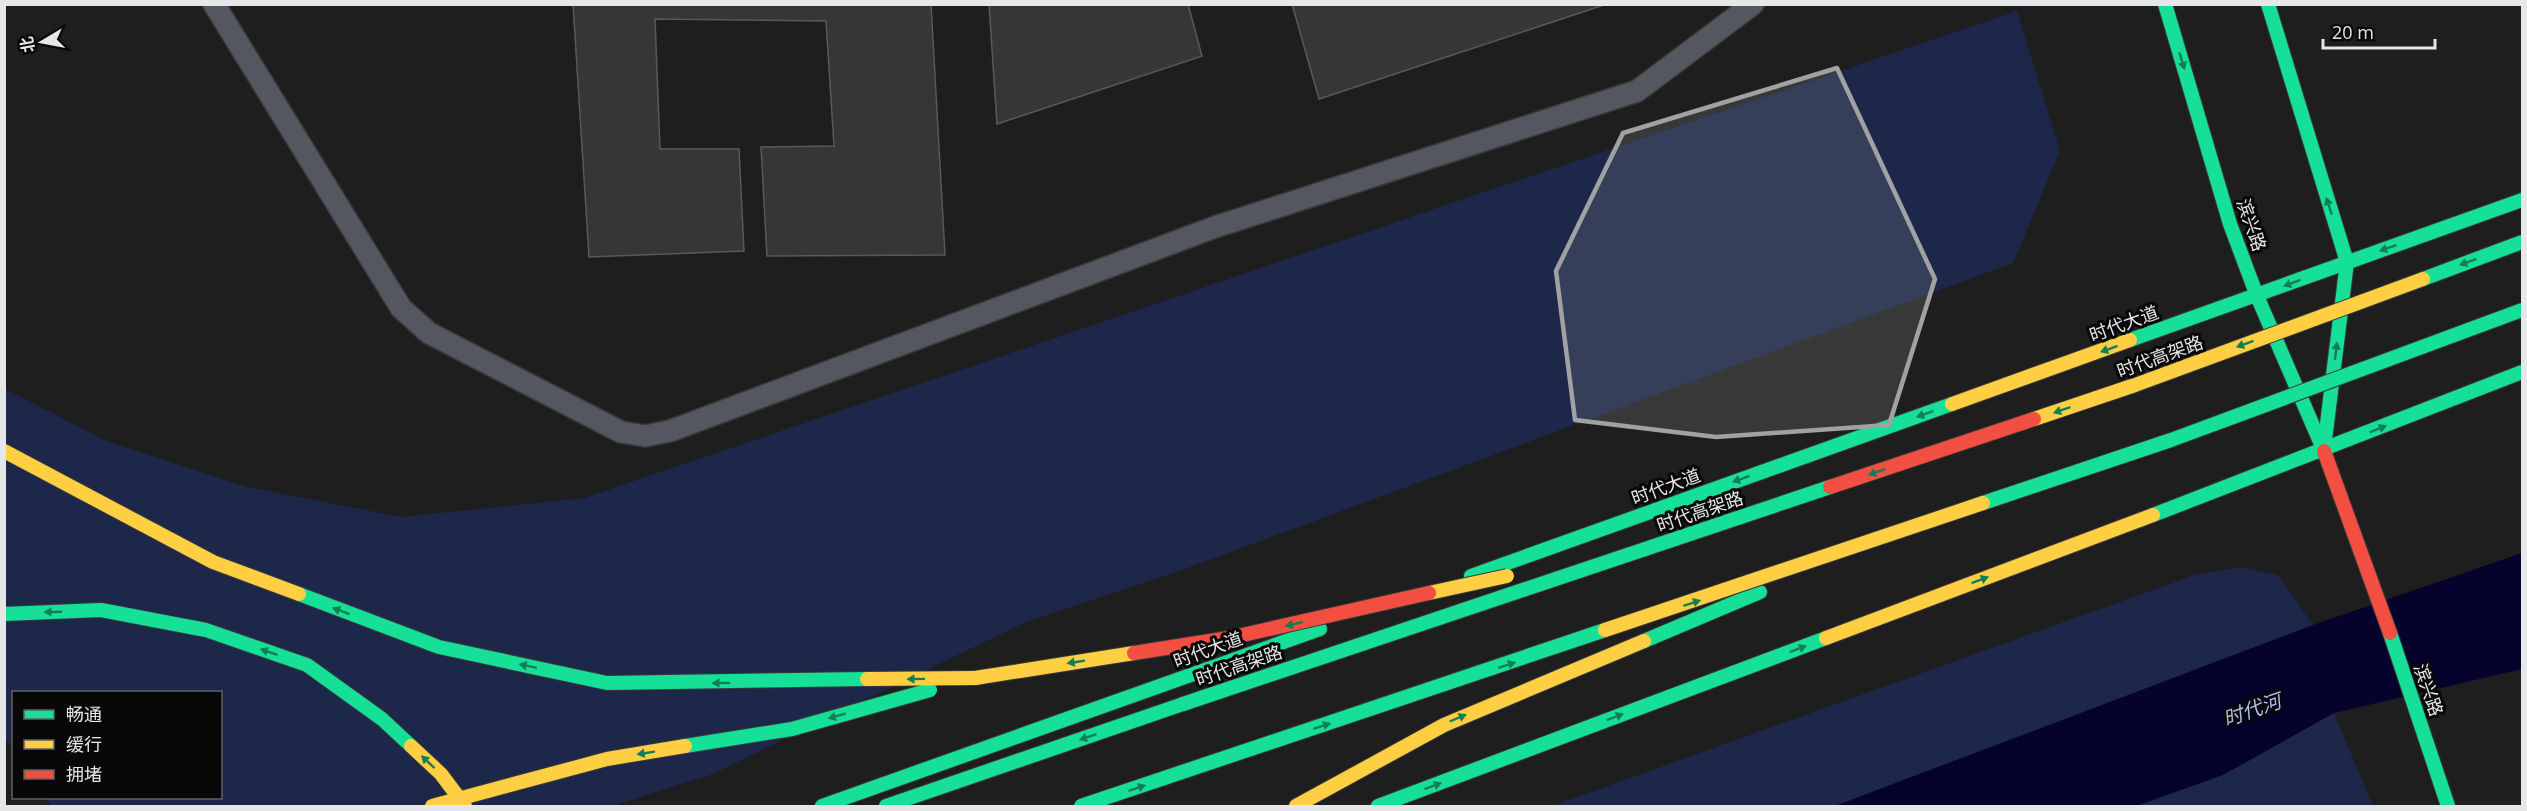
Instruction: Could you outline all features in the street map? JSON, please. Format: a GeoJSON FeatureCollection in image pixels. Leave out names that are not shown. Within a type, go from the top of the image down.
{"type":"FeatureCollection","features":[{"type":"Feature","properties":{"kind":"main road","name":"滨兴路"},"geometry":{"type":"LineString","coordinates":[[2165,4],[2230,224],[2257,296],[2324,451],[2364,557],[2448,807]]}},
{"type":"Feature","properties":{"kind":"main road","name":"滨兴路"},"geometry":{"type":"LineString","coordinates":[[2268,4],[2347,262],[2324,451]]}},
{"type":"Feature","properties":{"kind":"main road","name":"时代大道"},"geometry":{"type":"LineString","coordinates":[[822,807],[2523,200]]}},
{"type":"Feature","properties":{"kind":"main road","name":"时代高架路"},"geometry":{"type":"LineString","coordinates":[[886,807],[2135,385],[2523,242]]}},
{"type":"Feature","properties":{"kind":"main road"},"geometry":{"type":"LineString","coordinates":[[1082,807],[1899,534],[2171,440],[2523,310]]}},
{"type":"Feature","properties":{"kind":"main road"},"geometry":{"type":"LineString","coordinates":[[1378,807],[2324,451],[2523,372]]}},
{"type":"Feature","properties":{"kind":"main road"},"geometry":{"type":"LineString","coordinates":[[4,451],[213,562],[439,647],[607,683],[975,678]]}},
{"type":"Feature","properties":{"kind":"main road"},"geometry":{"type":"LineString","coordinates":[[1296,807],[1444,724],[1899,534]]}},
{"type":"Feature","properties":{"kind":"main road"},"geometry":{"type":"LineString","coordinates":[[1540,569],[1679,538]]}},
{"type":"Feature","properties":{"kind":"main road"},"geometry":{"type":"LineString","coordinates":[[432,807],[462,796],[607,759],[792,729],[975,678],[1229,638],[1517,574]]}},
{"type":"Feature","properties":{"kind":"main road"},"geometry":{"type":"LineString","coordinates":[[4,614],[101,610],[206,630],[307,665],[381,719],[441,774],[465,807]]}},
{"type":"Feature","properties":{"kind":"lane"},"geometry":{"type":"LineString","coordinates":[[214,4],[401,308],[429,333],[621,432],[645,436],[681,427],[1215,227],[1637,91],[1753,4]]}},
{"type":"Feature","properties":{"kind":"highlighted area"},"geometry":{"type":"Polygon","coordinates":[[[1837,68],[1935,279],[1889,425],[1716,437],[1575,420],[1556,271],[1623,133],[1837,68]]]}},
{"type":"Feature","properties":{"kind":"shaded area"},"geometry":{"type":"Polygon","coordinates":[[[2017,11],[2060,151],[2013,263],[1171,574],[1028,621],[713,774],[612,806],[52,806],[47,799],[222,799],[222,691],[12,691],[12,749],[4,737],[4,388],[106,441],[247,487],[401,517],[584,498],[2017,11]]]}},
{"type":"Feature","properties":{"kind":"shaded area"},"geometry":{"type":"Polygon","coordinates":[[[2240,567],[2278,575],[2313,625],[1835,806],[1552,806],[2195,575],[2240,567]]]}},
{"type":"Feature","properties":{"kind":"shaded area"},"geometry":{"type":"Polygon","coordinates":[[[2334,713],[2373,806],[2136,806],[2223,775],[2334,713]]]}},
{"type":"Feature","properties":{"kind":"water","name":"时代河"},"geometry":{"type":"Polygon","coordinates":[[[2522,553],[2522,669],[2334,713],[2223,775],[2136,806],[1835,806],[2313,625],[2522,553]]]}},
{"type":"Feature","properties":{"kind":"building"},"geometry":{"type":"Polygon","coordinates":[[[573,4],[931,4],[945,255],[767,256],[761,147],[834,146],[826,21],[655,19],[660,149],[739,149],[744,251],[589,257],[573,4]]]}},
{"type":"Feature","properties":{"kind":"building"},"geometry":{"type":"Polygon","coordinates":[[[989,4],[1188,4],[1202,56],[997,124],[989,4]]]}},
{"type":"Feature","properties":{"kind":"building"},"geometry":{"type":"Polygon","coordinates":[[[1292,4],[1604,4],[1604,5],[1319,99],[1292,4]]]}},
{"type":"Feature","properties":{"kind":"traffic: fast"},"geometry":{"type":"LineString","coordinates":[[2165,4],[2230,224],[2257,296],[2324,451]]}},
{"type":"Feature","properties":{"kind":"traffic: fast"},"geometry":{"type":"LineString","coordinates":[[2268,4],[2347,262],[2324,448]]}},
{"type":"Feature","properties":{"kind":"traffic: fast"},"geometry":{"type":"LineString","coordinates":[[2130,340],[2522,200]]}},
{"type":"Feature","properties":{"kind":"traffic: fast"},"geometry":{"type":"LineString","coordinates":[[2423,279],[2522,242]]}},
{"type":"Feature","properties":{"kind":"traffic: fast"},"geometry":{"type":"LineString","coordinates":[[1983,503],[2171,440],[2522,310]]}},
{"type":"Feature","properties":{"kind":"traffic: fast"},"geometry":{"type":"LineString","coordinates":[[2153,515],[2522,372]]}},
{"type":"Feature","properties":{"kind":"traffic: fast"},"geometry":{"type":"LineString","coordinates":[[1471,576],[1952,404]]}},
{"type":"Feature","properties":{"kind":"traffic: fast"},"geometry":{"type":"LineString","coordinates":[[1183,704],[1830,487]]}},
{"type":"Feature","properties":{"kind":"traffic: fast"},"geometry":{"type":"LineString","coordinates":[[1644,641],[1760,592]]}},
{"type":"Feature","properties":{"kind":"traffic: fast"},"geometry":{"type":"LineString","coordinates":[[299,594],[439,647],[607,683],[867,679]]}},
{"type":"Feature","properties":{"kind":"traffic: fast"},"geometry":{"type":"LineString","coordinates":[[4,614],[101,610],[206,630],[307,665],[382,719],[411,746]]}},
{"type":"Feature","properties":{"kind":"traffic: fast"},"geometry":{"type":"LineString","coordinates":[[822,806],[1320,629]]}},
{"type":"Feature","properties":{"kind":"traffic: fast"},"geometry":{"type":"LineString","coordinates":[[1081,806],[1605,630]]}},
{"type":"Feature","properties":{"kind":"traffic: fast"},"geometry":{"type":"LineString","coordinates":[[2390,633],[2448,806]]}},
{"type":"Feature","properties":{"kind":"traffic: fast"},"geometry":{"type":"LineString","coordinates":[[1378,806],[1826,638]]}},
{"type":"Feature","properties":{"kind":"traffic: fast"},"geometry":{"type":"LineString","coordinates":[[685,746],[792,729],[930,690]]}},
{"type":"Feature","properties":{"kind":"traffic: fast"},"geometry":{"type":"LineString","coordinates":[[886,806],[1183,704]]}},
{"type":"Feature","properties":{"kind":"traffic: slow"},"geometry":{"type":"LineString","coordinates":[[2034,419],[2135,385],[2423,279]]}},
{"type":"Feature","properties":{"kind":"traffic: slow"},"geometry":{"type":"LineString","coordinates":[[1952,404],[2130,340]]}},
{"type":"Feature","properties":{"kind":"traffic: slow"},"geometry":{"type":"LineString","coordinates":[[4,451],[213,562],[299,594]]}},
{"type":"Feature","properties":{"kind":"traffic: slow"},"geometry":{"type":"LineString","coordinates":[[1605,630],[1983,503]]}},
{"type":"Feature","properties":{"kind":"traffic: slow"},"geometry":{"type":"LineString","coordinates":[[1826,638],[2153,515]]}},
{"type":"Feature","properties":{"kind":"traffic: slow"},"geometry":{"type":"LineString","coordinates":[[1429,593],[1507,576]]}},
{"type":"Feature","properties":{"kind":"traffic: slow"},"geometry":{"type":"LineString","coordinates":[[1296,806],[1444,725],[1644,641]]}},
{"type":"Feature","properties":{"kind":"traffic: slow"},"geometry":{"type":"LineString","coordinates":[[975,678],[1134,653]]}},
{"type":"Feature","properties":{"kind":"traffic: slow"},"geometry":{"type":"LineString","coordinates":[[867,679],[975,678]]}},
{"type":"Feature","properties":{"kind":"traffic: slow"},"geometry":{"type":"LineString","coordinates":[[411,746],[441,774],[465,806]]}},
{"type":"Feature","properties":{"kind":"traffic: slow"},"geometry":{"type":"LineString","coordinates":[[432,806],[607,759],[685,746]]}},
{"type":"Feature","properties":{"kind":"traffic: jam"},"geometry":{"type":"LineString","coordinates":[[1830,487],[2034,419]]}},
{"type":"Feature","properties":{"kind":"traffic: jam"},"geometry":{"type":"LineString","coordinates":[[2324,451],[2390,633]]}},
{"type":"Feature","properties":{"kind":"traffic: jam"},"geometry":{"type":"LineString","coordinates":[[1134,653],[1229,638],[1429,593]]}}]}
